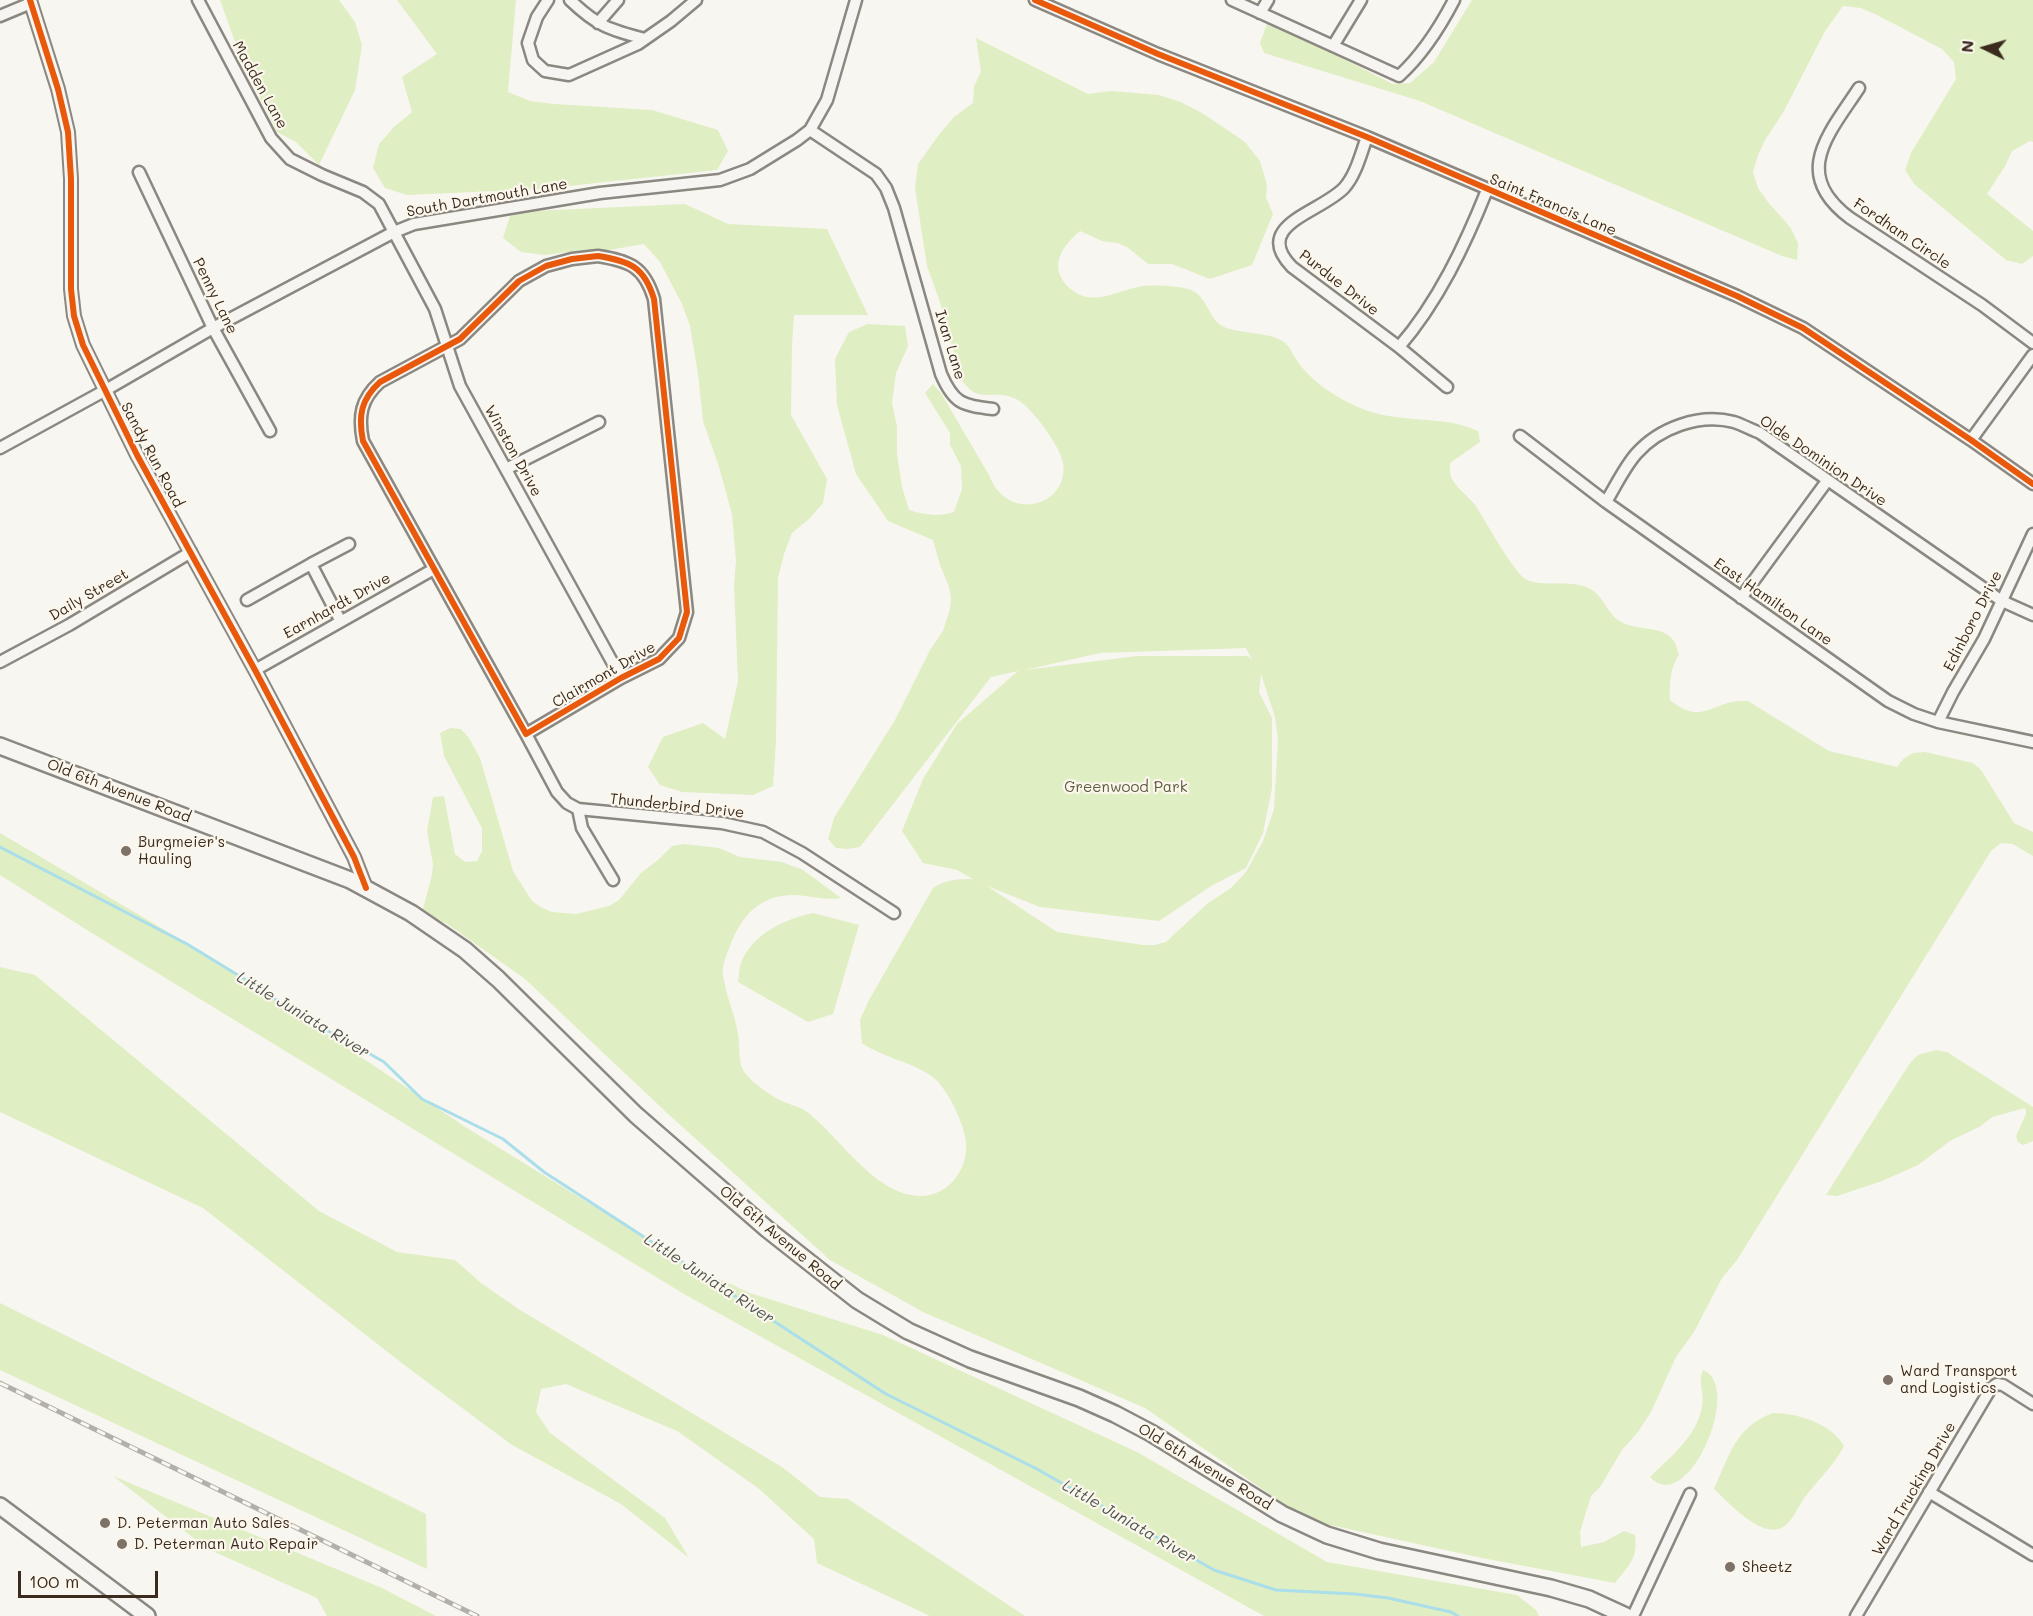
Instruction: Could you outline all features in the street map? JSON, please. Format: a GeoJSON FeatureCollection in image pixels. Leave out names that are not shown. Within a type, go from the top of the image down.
{"type":"FeatureCollection","features":[{"type":"Feature","properties":{"kind":"main road","name":"Old 6th Avenue Road"},"geometry":{"type":"LineString","coordinates":[[0,746],[366,888],[411,913],[465,950],[538,1017],[636,1116],[670,1146],[833,1282],[857,1300],[908,1331],[970,1359],[1070,1395],[1115,1414],[1275,1510],[1328,1536],[1379,1551],[1551,1588],[1589,1599],[1626,1616]]}},
{"type":"Feature","properties":{"kind":"main road"},"geometry":{"type":"LineString","coordinates":[[0,1506],[147,1616]]}},
{"type":"Feature","properties":{"kind":"street","name":"Madden Lane"},"geometry":{"type":"LineString","coordinates":[[198,0],[271,138],[290,159],[322,176],[363,192],[379,204],[394,232]]}},
{"type":"Feature","properties":{"kind":"street"},"geometry":{"type":"LineString","coordinates":[[548,0],[537,17],[528,43],[533,60],[545,71],[569,75],[645,39],[696,0]]}},
{"type":"Feature","properties":{"kind":"street"},"geometry":{"type":"LineString","coordinates":[[570,0],[606,28],[645,39]]}},
{"type":"Feature","properties":{"kind":"street"},"geometry":{"type":"LineString","coordinates":[[598,23],[618,0]]}},
{"type":"Feature","properties":{"kind":"street","name":"South Dartmouth Lane"},"geometry":{"type":"LineString","coordinates":[[0,448],[213,328],[394,232],[414,224],[600,193],[720,180],[737,175],[763,162],[810,130],[827,100],[856,0]]}},
{"type":"Feature","properties":{"kind":"street","name":"Saint Francis Lane"},"geometry":{"type":"LineString","coordinates":[[1035,0],[1158,54],[1367,137],[1737,296],[1803,327],[2033,484]]}},
{"type":"Feature","properties":{"kind":"street"},"geometry":{"type":"LineString","coordinates":[[1232,0],[1399,76],[1412,64],[1447,14],[1454,0]]}},
{"type":"Feature","properties":{"kind":"street"},"geometry":{"type":"LineString","coordinates":[[1260,13],[1268,0]]}},
{"type":"Feature","properties":{"kind":"street"},"geometry":{"type":"LineString","coordinates":[[1333,46],[1361,0]]}},
{"type":"Feature","properties":{"kind":"street"},"geometry":{"type":"LineString","coordinates":[[0,16],[30,2]]}},
{"type":"Feature","properties":{"kind":"street","name":"Sandy Run Road"},"geometry":{"type":"LineString","coordinates":[[30,2],[58,89],[68,132],[71,166],[71,289],[74,315],[83,345],[104,391],[354,857],[366,888]]}},
{"type":"Feature","properties":{"kind":"street","name":"Fordham Circle"},"geometry":{"type":"LineString","coordinates":[[1859,88],[1822,147],[1818,162],[1819,177],[1825,194],[1836,208],[1982,305],[2033,343]]}},
{"type":"Feature","properties":{"kind":"street","name":"Ivan Lane"},"geometry":{"type":"LineString","coordinates":[[810,130],[864,165],[883,183],[894,208],[941,374],[949,391],[958,402],[965,406],[993,409]]}},
{"type":"Feature","properties":{"kind":"street","name":"Purdue Drive"},"geometry":{"type":"LineString","coordinates":[[1367,137],[1348,183],[1333,197],[1288,225],[1281,232],[1278,240],[1279,249],[1282,257],[1292,267],[1399,347],[1447,387]]}},
{"type":"Feature","properties":{"kind":"street","name":"Penny Lane"},"geometry":{"type":"LineString","coordinates":[[139,172],[213,328],[270,431]]}},
{"type":"Feature","properties":{"kind":"street"},"geometry":{"type":"LineString","coordinates":[[1399,347],[1413,330],[1459,254],[1487,190]]}},
{"type":"Feature","properties":{"kind":"street","name":"Winston Drive"},"geometry":{"type":"LineString","coordinates":[[394,232],[435,309],[460,386],[621,678]]}},
{"type":"Feature","properties":{"kind":"street","name":"Clairmont Drive"},"geometry":{"type":"LineString","coordinates":[[526,734],[658,659],[679,638],[687,612],[654,298],[649,282],[640,271],[630,264],[598,256],[572,259],[546,266],[519,281],[460,339],[380,381],[371,390],[360,414],[363,441],[557,792],[567,803],[578,809]]}},
{"type":"Feature","properties":{"kind":"street"},"geometry":{"type":"LineString","coordinates":[[1971,440],[2033,355]]}},
{"type":"Feature","properties":{"kind":"street","name":"Olde Dominion Drive"},"geometry":{"type":"LineString","coordinates":[[1606,502],[1635,456],[1648,443],[1673,428],[1701,421],[1735,422],[1760,434],[2002,601],[2033,615]]}},
{"type":"Feature","properties":{"kind":"street"},"geometry":{"type":"LineString","coordinates":[[506,469],[599,422]]}},
{"type":"Feature","properties":{"kind":"street","name":"East Hamilton Lane"},"geometry":{"type":"LineString","coordinates":[[1520,436],[1606,502],[1888,701],[1914,714],[1938,722],[2033,742]]}},
{"type":"Feature","properties":{"kind":"street"},"geometry":{"type":"LineString","coordinates":[[1741,598],[1827,481]]}},
{"type":"Feature","properties":{"kind":"street","name":"Edinboro Drive"},"geometry":{"type":"LineString","coordinates":[[1938,722],[1984,639],[2033,534]]}},
{"type":"Feature","properties":{"kind":"street"},"geometry":{"type":"LineString","coordinates":[[247,600],[349,544]]}},
{"type":"Feature","properties":{"kind":"street","name":"Daily Street"},"geometry":{"type":"LineString","coordinates":[[0,662],[69,625],[191,552]]}},
{"type":"Feature","properties":{"kind":"street"},"geometry":{"type":"LineString","coordinates":[[311,564],[340,620]]}},
{"type":"Feature","properties":{"kind":"street","name":"Earnhardt Drive"},"geometry":{"type":"LineString","coordinates":[[255,670],[434,568]]}},
{"type":"Feature","properties":{"kind":"street"},"geometry":{"type":"LineString","coordinates":[[578,809],[582,828],[613,880]]}},
{"type":"Feature","properties":{"kind":"street","name":"Thunderbird Drive"},"geometry":{"type":"LineString","coordinates":[[578,809],[722,823],[763,832],[777,838],[894,913]]}},
{"type":"Feature","properties":{"kind":"street","name":"Ward Trucking Drive"},"geometry":{"type":"LineString","coordinates":[[1856,1616],[1991,1388],[1996,1384],[2002,1385],[2033,1404]]}},
{"type":"Feature","properties":{"kind":"street"},"geometry":{"type":"LineString","coordinates":[[1929,1492],[2033,1555]]}},
{"type":"Feature","properties":{"kind":"street"},"geometry":{"type":"LineString","coordinates":[[1633,1616],[1690,1494]]}},
{"type":"Feature","properties":{"kind":"green space"},"geometry":{"type":"Polygon","coordinates":[[[220,0],[339,0],[355,22],[362,45],[355,90],[319,165],[296,142],[277,132],[243,64],[220,0]]]}},
{"type":"Feature","properties":{"kind":"green space"},"geometry":{"type":"Polygon","coordinates":[[[397,0],[516,0],[508,92],[530,101],[554,104],[652,110],[718,130],[728,151],[717,170],[541,189],[407,195],[385,188],[373,168],[379,144],[412,112],[402,77],[437,54],[397,0]]]}},
{"type":"Feature","properties":{"kind":"green space"},"geometry":{"type":"Polygon","coordinates":[[[1472,0],[2033,0],[2033,142],[2030,141],[2012,151],[1987,194],[2033,231],[2033,256],[2022,264],[2006,260],[1914,184],[1905,170],[1911,153],[1956,79],[1954,62],[1942,49],[1861,8],[1843,6],[1825,31],[1784,111],[1765,140],[1753,172],[1758,188],[1790,227],[1798,243],[1797,260],[1782,256],[1420,101],[1264,53],[1260,43],[1268,21],[1393,84],[1410,83],[1434,62],[1472,0]]]}},
{"type":"Feature","properties":{"kind":"green space","name":"Greenwood Park"},"geometry":{"type":"Polygon","coordinates":[[[976,38],[1088,94],[1111,91],[1159,95],[1181,102],[1202,113],[1245,142],[1260,161],[1267,185],[1266,197],[1273,214],[1252,265],[1210,279],[1172,264],[1148,264],[1127,247],[1102,241],[1080,231],[1066,245],[1058,268],[1060,276],[1073,291],[1089,297],[1097,297],[1143,286],[1188,289],[1200,296],[1214,318],[1224,327],[1272,337],[1285,343],[1313,379],[1327,390],[1358,407],[1388,416],[1450,423],[1478,431],[1480,442],[1450,463],[1451,477],[1475,505],[1515,568],[1521,576],[1534,582],[1586,587],[1597,594],[1621,622],[1656,630],[1671,637],[1679,655],[1671,676],[1670,700],[1681,708],[1691,712],[1700,712],[1737,701],[1748,701],[1829,751],[1897,767],[1903,759],[1913,753],[1925,752],[1973,763],[1981,770],[2014,823],[2033,832],[2033,856],[2013,844],[2001,843],[1991,851],[1737,1260],[1722,1278],[1694,1332],[1676,1357],[1651,1412],[1622,1450],[1600,1487],[1591,1496],[1580,1532],[1581,1547],[1604,1542],[1624,1531],[1635,1535],[1634,1556],[1615,1583],[1482,1558],[1307,1520],[1145,1408],[923,1312],[830,1260],[667,1113],[525,979],[446,923],[430,917],[423,909],[433,864],[427,831],[433,797],[444,796],[455,854],[465,862],[477,861],[482,851],[482,828],[444,756],[440,733],[450,728],[461,729],[480,758],[513,871],[532,901],[542,908],[552,912],[576,914],[609,906],[619,900],[641,873],[672,846],[684,844],[719,848],[740,857],[782,862],[803,870],[841,898],[792,895],[780,896],[760,904],[745,917],[734,936],[725,960],[723,976],[737,1029],[740,1061],[745,1074],[772,1096],[807,1112],[873,1176],[888,1186],[904,1193],[931,1195],[948,1186],[960,1171],[964,1163],[966,1144],[960,1119],[951,1100],[940,1084],[928,1073],[862,1043],[860,1020],[869,1000],[933,888],[948,881],[973,879],[957,870],[923,863],[902,831],[923,779],[957,724],[1018,671],[991,677],[860,847],[836,848],[828,839],[834,818],[895,720],[930,650],[943,631],[951,598],[933,540],[888,521],[856,474],[837,405],[835,359],[849,332],[868,324],[905,326],[908,346],[896,373],[892,403],[897,426],[897,454],[902,487],[909,510],[932,515],[954,512],[962,489],[961,466],[950,445],[950,433],[925,393],[933,384],[941,393],[998,491],[1010,500],[1023,504],[1036,504],[1057,490],[1063,478],[1061,456],[1051,437],[1036,417],[1014,398],[973,392],[961,379],[939,299],[927,266],[915,188],[918,164],[954,117],[973,103],[974,86],[981,72],[976,38]],[[1246,648],[1100,653],[1025,670],[1137,656],[1248,656],[1252,660],[1246,648]],[[1261,674],[1259,692],[1272,718],[1272,788],[1263,833],[1246,868],[1211,886],[1159,921],[1040,907],[987,886],[1057,932],[1143,945],[1166,942],[1208,903],[1231,888],[1246,872],[1263,841],[1274,809],[1278,740],[1275,717],[1261,674]]]}},
{"type":"Feature","properties":{"kind":"green space"},"geometry":{"type":"Polygon","coordinates":[[[685,204],[728,224],[827,229],[868,315],[794,315],[791,415],[827,479],[823,503],[792,533],[778,578],[776,740],[773,786],[753,795],[682,792],[660,785],[648,767],[663,737],[703,723],[725,739],[738,681],[734,585],[736,561],[732,514],[703,421],[690,326],[682,304],[660,262],[644,244],[591,253],[568,252],[545,255],[521,252],[503,238],[510,216],[533,211],[685,204]]]}},
{"type":"Feature","properties":{"kind":"green space"},"geometry":{"type":"Polygon","coordinates":[[[0,833],[219,962],[467,1128],[689,1265],[750,1293],[883,1335],[1137,1452],[1327,1562],[1517,1595],[1536,1610],[1539,1616],[1264,1616],[684,1294],[95,935],[0,875],[0,833]]]}},
{"type":"Feature","properties":{"kind":"green space"},"geometry":{"type":"Polygon","coordinates":[[[813,913],[859,925],[833,1014],[808,1022],[738,982],[740,965],[746,953],[761,936],[791,919],[813,913]]]}},
{"type":"Feature","properties":{"kind":"green space"},"geometry":{"type":"Polygon","coordinates":[[[0,967],[35,975],[319,1211],[397,1252],[455,1260],[481,1283],[520,1310],[782,1467],[820,1497],[848,1499],[1025,1616],[930,1616],[817,1563],[814,1539],[758,1488],[677,1431],[566,1384],[541,1389],[536,1412],[550,1433],[665,1518],[689,1558],[621,1504],[512,1445],[407,1367],[203,1208],[0,1112],[0,967]]]}},
{"type":"Feature","properties":{"kind":"green space"},"geometry":{"type":"Polygon","coordinates":[[[1936,1050],[1947,1052],[2033,1107],[2033,1141],[2023,1145],[2018,1142],[2016,1136],[2026,1114],[2025,1108],[1992,1117],[1981,1126],[1950,1141],[1918,1165],[1882,1181],[1837,1196],[1826,1195],[1910,1063],[1918,1055],[1936,1050]]]}},
{"type":"Feature","properties":{"kind":"green space"},"geometry":{"type":"Polygon","coordinates":[[[0,1303],[426,1514],[427,1569],[0,1370],[0,1303]]]}},
{"type":"Feature","properties":{"kind":"green space"},"geometry":{"type":"Polygon","coordinates":[[[1703,1370],[1714,1381],[1717,1399],[1714,1421],[1706,1445],[1694,1465],[1680,1480],[1665,1485],[1650,1477],[1682,1445],[1695,1427],[1702,1406],[1701,1374],[1703,1370]]]}},
{"type":"Feature","properties":{"kind":"green space"},"geometry":{"type":"Polygon","coordinates":[[[1773,1413],[1793,1415],[1813,1421],[1839,1438],[1844,1446],[1831,1466],[1805,1497],[1790,1521],[1775,1530],[1765,1528],[1746,1518],[1714,1489],[1742,1434],[1760,1419],[1773,1413]]]}},
{"type":"Feature","properties":{"kind":"green space"},"geometry":{"type":"Polygon","coordinates":[[[113,1476],[382,1588],[436,1616],[327,1616],[317,1598],[208,1549],[113,1476]]]}},
{"type":"Feature","properties":{"kind":"waterway","name":"Little Juniata River"},"geometry":{"type":"LineString","coordinates":[[0,847],[187,944],[305,1019],[384,1062],[422,1099],[503,1139],[544,1172],[886,1394],[1037,1469],[1214,1570],[1276,1590],[1388,1598],[1451,1612],[1458,1616]]}},
{"type":"Feature","properties":{"kind":"railway"},"geometry":{"type":"LineString","coordinates":[[0,1383],[477,1616]]}},
{"type":"Feature","properties":{"kind":"cycle path"},"geometry":{"type":"LineString","coordinates":[[30,0],[58,89],[68,132],[71,179],[71,289],[74,316],[83,345],[137,455],[354,857],[366,888]]}},
{"type":"Feature","properties":{"kind":"cycle path"},"geometry":{"type":"LineString","coordinates":[[1035,0],[1158,54],[1367,137],[1737,296],[1803,328],[2033,484]]}},
{"type":"Feature","properties":{"kind":"cycle path"},"geometry":{"type":"LineString","coordinates":[[598,256],[618,260],[634,267],[645,279],[654,299],[687,612],[679,638],[659,659],[621,678],[526,734],[363,441],[362,408],[380,382],[460,339],[519,281],[546,266],[572,259],[598,256]]}},
{"type":"Feature","properties":{"kind":"place","name":"Burgmeier's Hauling"},"geometry":{"type":"Point","coordinates":[126,851]}},
{"type":"Feature","properties":{"kind":"place","name":"Ward Transport and Logistics"},"geometry":{"type":"Point","coordinates":[1888,1380]}},
{"type":"Feature","properties":{"kind":"place","name":"D. Peterman Auto Sales"},"geometry":{"type":"Point","coordinates":[105,1523]}},
{"type":"Feature","properties":{"kind":"place","name":"D. Peterman Auto Repair"},"geometry":{"type":"Point","coordinates":[122,1544]}},
{"type":"Feature","properties":{"kind":"place","name":"Sheetz"},"geometry":{"type":"Point","coordinates":[1730,1567]}}]}
